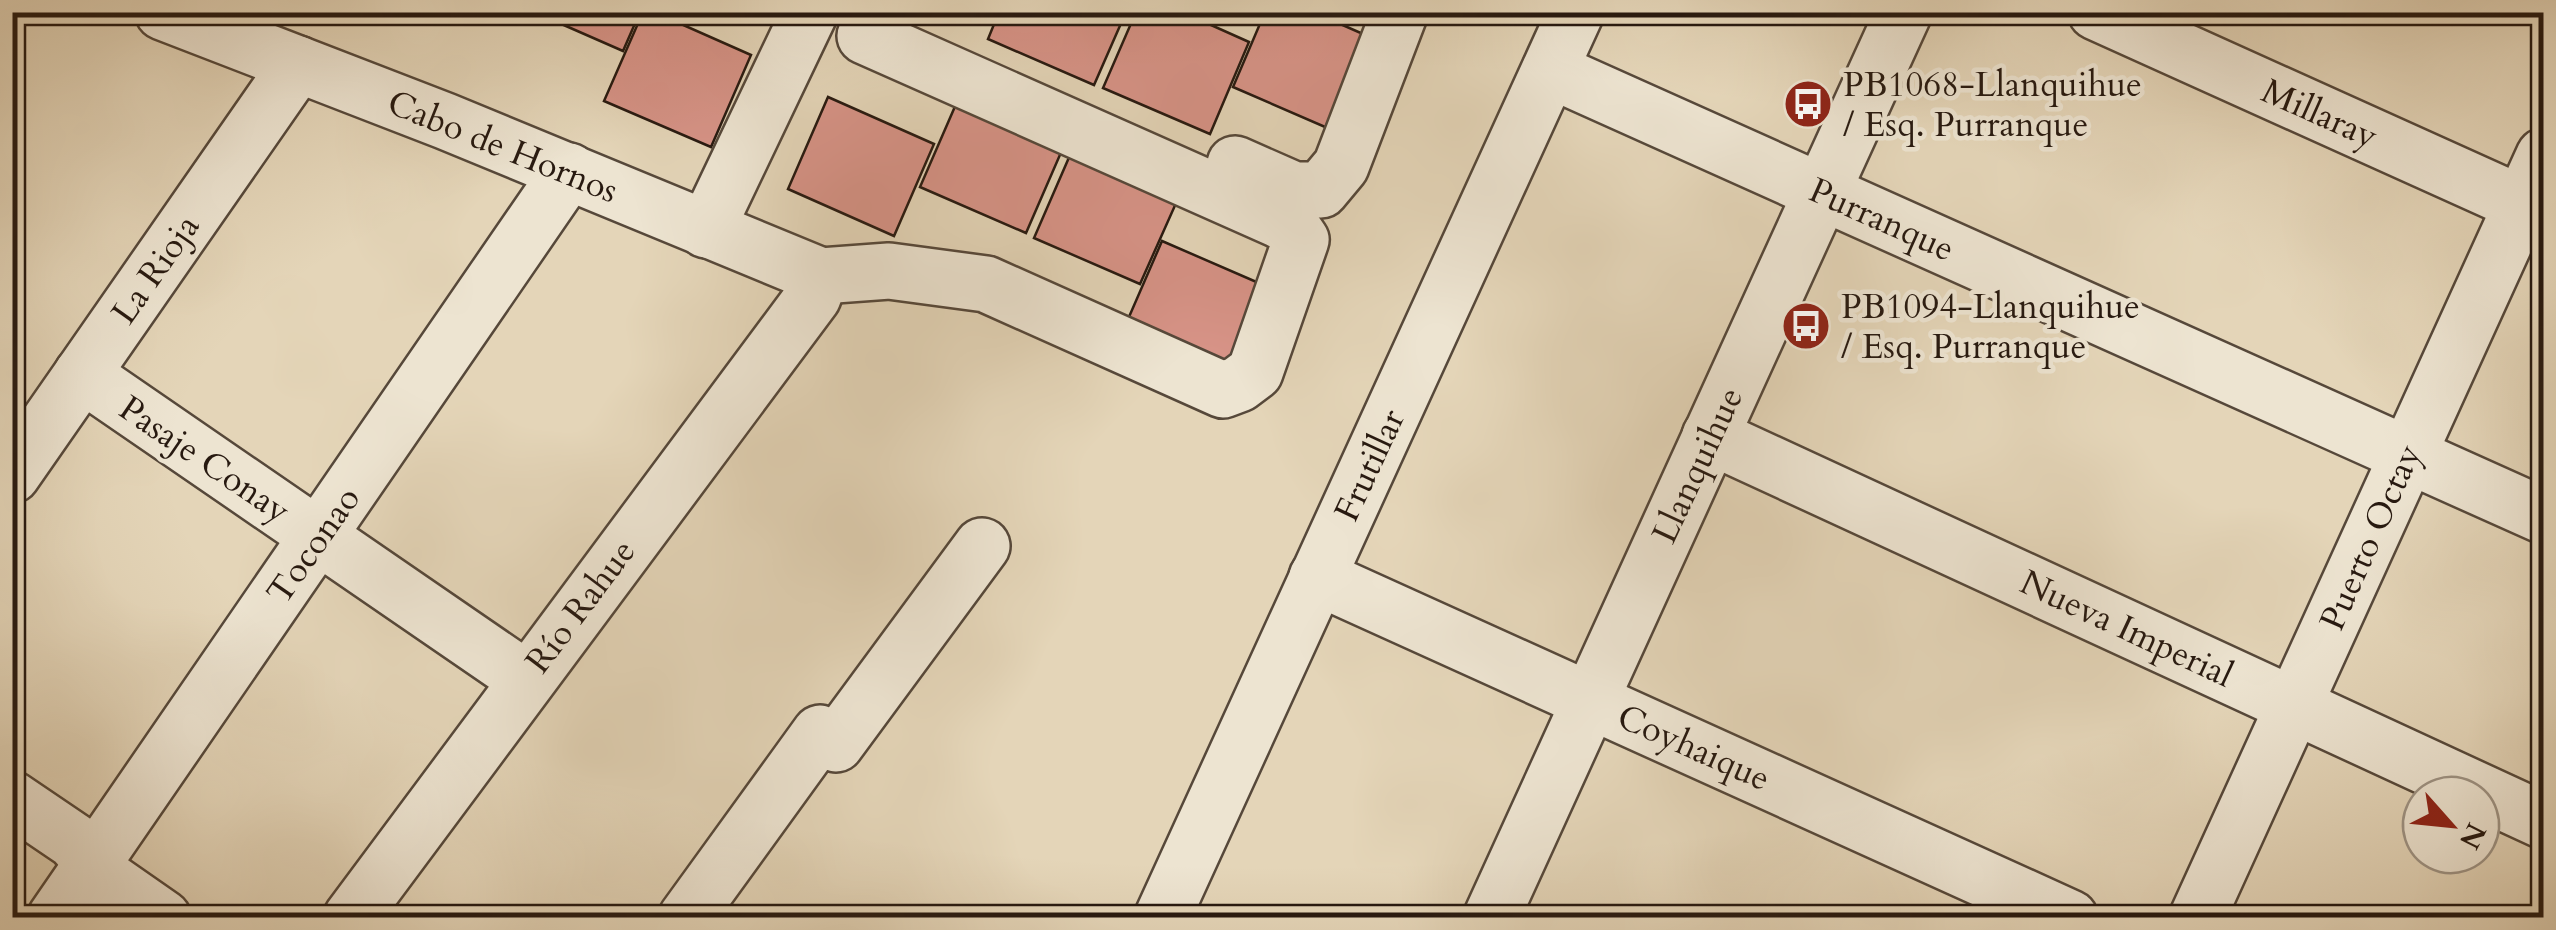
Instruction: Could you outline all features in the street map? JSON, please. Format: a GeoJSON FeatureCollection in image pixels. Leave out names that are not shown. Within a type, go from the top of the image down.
{"type":"FeatureCollection","features":[{"type":"Feature","properties":{"kind":"street","name":"Cabo de Hornos"},"geometry":{"type":"LineString","coordinates":[[163,12],[569,171],[706,230],[817,287]]}},
{"type":"Feature","properties":{"kind":"street"},"geometry":{"type":"LineString","coordinates":[[879,24],[1294,190],[1322,190],[1341,166],[1400,12]]}},
{"type":"Feature","properties":{"kind":"street","name":"Frutillar"},"geometry":{"type":"LineString","coordinates":[[1162,918],[1576,12]]}},
{"type":"Feature","properties":{"kind":"street","name":"Llanquihue"},"geometry":{"type":"LineString","coordinates":[[1491,918],[1904,12]]}},
{"type":"Feature","properties":{"kind":"street","name":"Millaray"},"geometry":{"type":"LineString","coordinates":[[2096,12],[2532,209]]}},
{"type":"Feature","properties":{"kind":"street"},"geometry":{"type":"LineString","coordinates":[[706,230],[801,16]]}},
{"type":"Feature","properties":{"kind":"street"},"geometry":{"type":"LineString","coordinates":[[817,287],[889,271],[986,284],[1222,390],[1239,384],[1254,372],[1301,240],[1292,226],[879,24]]}},
{"type":"Feature","properties":{"kind":"street","name":"La Rioja"},"geometry":{"type":"LineString","coordinates":[[12,475],[298,64]]}},
{"type":"Feature","properties":{"kind":"street","name":"Purranque"},"geometry":{"type":"LineString","coordinates":[[1550,70],[2544,516]]}},
{"type":"Feature","properties":{"kind":"street","name":"Puerto Octay"},"geometry":{"type":"LineString","coordinates":[[2198,918],[2408,454],[2532,209],[2544,156]]}},
{"type":"Feature","properties":{"kind":"street","name":"Toconao"},"geometry":{"type":"LineString","coordinates":[[56,918],[569,171]]}},
{"type":"Feature","properties":{"kind":"street","name":"Río Rahue"},"geometry":{"type":"LineString","coordinates":[[351,918],[817,287]]}},
{"type":"Feature","properties":{"kind":"street","name":"Pasaje Conay"},"geometry":{"type":"LineString","coordinates":[[82,374],[526,679]]}},
{"type":"Feature","properties":{"kind":"street","name":"Nueva Imperial"},"geometry":{"type":"LineString","coordinates":[[1710,436],[2544,821]]}},
{"type":"Feature","properties":{"kind":"street"},"geometry":{"type":"LineString","coordinates":[[686,918],[820,733],[836,744],[982,546]]}},
{"type":"Feature","properties":{"kind":"street","name":"Coyhaique"},"geometry":{"type":"LineString","coordinates":[[1317,577],[2070,918]]}},
{"type":"Feature","properties":{"kind":"street"},"geometry":{"type":"LineString","coordinates":[[12,798],[74,842],[107,879],[163,918]]}},
{"type":"Feature","properties":{"kind":"building"},"geometry":{"type":"Polygon","coordinates":[[[534,12],[640,12],[623,51],[534,12]]]}},
{"type":"Feature","properties":{"kind":"building"},"geometry":{"type":"Polygon","coordinates":[[[643,12],[654,12],[751,55],[711,147],[604,101],[643,12]]]}},
{"type":"Feature","properties":{"kind":"building"},"geometry":{"type":"Polygon","coordinates":[[[999,12],[1126,12],[1094,85],[988,39],[999,12]]]}},
{"type":"Feature","properties":{"kind":"building"},"geometry":{"type":"Polygon","coordinates":[[[1136,12],[1182,12],[1249,42],[1210,134],[1103,88],[1136,12]]]}},
{"type":"Feature","properties":{"kind":"building"},"geometry":{"type":"Polygon","coordinates":[[[1265,12],[1313,12],[1379,41],[1339,133],[1233,87],[1265,12]]]}},
{"type":"Feature","properties":{"kind":"building"},"geometry":{"type":"Polygon","coordinates":[[[960,95],[1066,141],[1026,233],[920,187],[960,95]]]}},
{"type":"Feature","properties":{"kind":"building"},"geometry":{"type":"Polygon","coordinates":[[[828,97],[934,144],[894,236],[788,189],[828,97]]]}},
{"type":"Feature","properties":{"kind":"building"},"geometry":{"type":"Polygon","coordinates":[[[1074,146],[1181,192],[1140,284],[1034,238],[1074,146]]]}},
{"type":"Feature","properties":{"kind":"building"},"geometry":{"type":"Polygon","coordinates":[[[1162,241],[1268,287],[1228,380],[1122,333],[1162,241]]]}},
{"type":"Feature","properties":{"kind":"place","name":"PB1068-Llanquihue / Esq. Purranque"},"geometry":{"type":"Point","coordinates":[1808,104]}},
{"type":"Feature","properties":{"kind":"place","name":"PB1094-Llanquihue / Esq. Purranque"},"geometry":{"type":"Point","coordinates":[1806,326]}}]}
